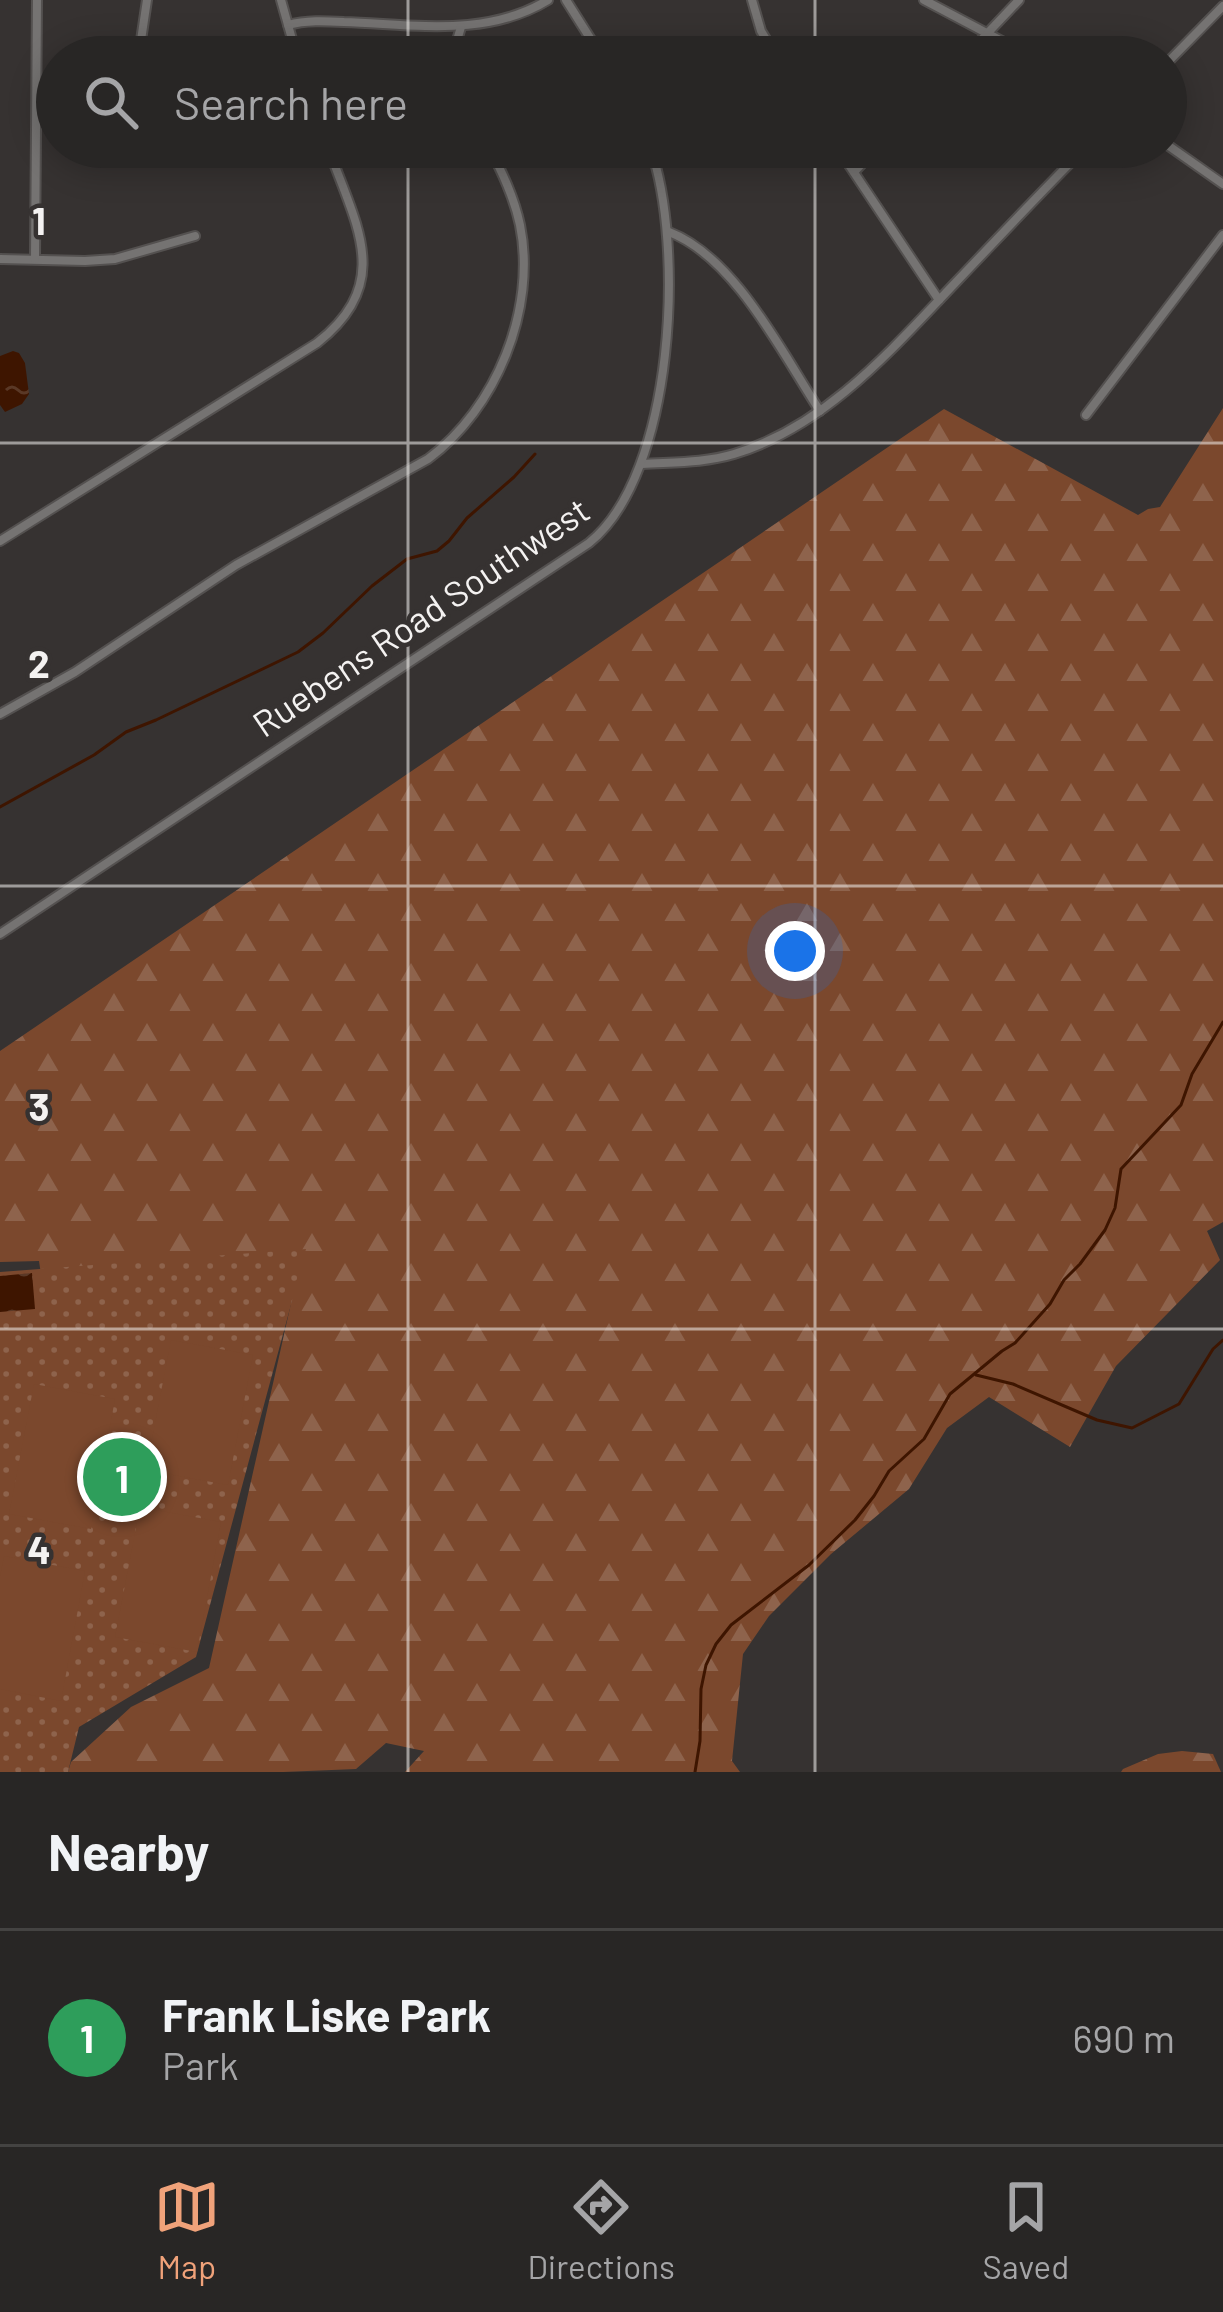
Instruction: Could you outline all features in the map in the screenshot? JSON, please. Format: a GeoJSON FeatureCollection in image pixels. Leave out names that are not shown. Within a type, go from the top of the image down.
{"type":"FeatureCollection","features":[{"type":"Feature","properties":{"kind":"street"},"geometry":{"type":"LineString","coordinates":[[37,0],[37,36]]}},
{"type":"Feature","properties":{"kind":"street"},"geometry":{"type":"LineString","coordinates":[[142,36],[147,0]]}},
{"type":"Feature","properties":{"kind":"street"},"geometry":{"type":"LineString","coordinates":[[281,0],[291,36]]}},
{"type":"Feature","properties":{"kind":"street"},"geometry":{"type":"LineString","coordinates":[[288,26],[316,21],[460,27],[506,20],[548,0]]}},
{"type":"Feature","properties":{"kind":"street"},"geometry":{"type":"LineString","coordinates":[[566,0],[589,36]]}},
{"type":"Feature","properties":{"kind":"street"},"geometry":{"type":"LineString","coordinates":[[752,0],[763,36]]}},
{"type":"Feature","properties":{"kind":"street"},"geometry":{"type":"LineString","coordinates":[[924,0],[993,36]]}},
{"type":"Feature","properties":{"kind":"street"},"geometry":{"type":"LineString","coordinates":[[984,36],[1019,0]]}},
{"type":"Feature","properties":{"kind":"street"},"geometry":{"type":"LineString","coordinates":[[1187,43],[1223,6]]}},
{"type":"Feature","properties":{"kind":"street"},"geometry":{"type":"LineString","coordinates":[[458,36],[460,27]]}},
{"type":"Feature","properties":{"kind":"street"},"geometry":{"type":"LineString","coordinates":[[1187,159],[1223,184]]}},
{"type":"Feature","properties":{"kind":"street"},"geometry":{"type":"LineString","coordinates":[[34,259],[36,164]]}},
{"type":"Feature","properties":{"kind":"street"},"geometry":{"type":"LineString","coordinates":[[0,541],[334,329],[358,297],[364,259],[336,168]]}},
{"type":"Feature","properties":{"kind":"street"},"geometry":{"type":"LineString","coordinates":[[0,714],[75,672],[236,566],[428,459],[473,416],[499,373],[512,339],[520,295],[520,224],[500,168]]}},
{"type":"Feature","properties":{"kind":"street","name":"Ruebens Road Southwest"},"geometry":{"type":"LineString","coordinates":[[0,934],[589,544],[617,514],[642,464],[651,433],[665,342],[669,232],[656,168]]}},
{"type":"Feature","properties":{"kind":"street"},"geometry":{"type":"LineString","coordinates":[[851,168],[939,300]]}},
{"type":"Feature","properties":{"kind":"street"},"geometry":{"type":"LineString","coordinates":[[854,172],[858,168]]}},
{"type":"Feature","properties":{"kind":"street"},"geometry":{"type":"LineString","coordinates":[[642,464],[733,454],[820,411],[939,300],[1065,168]]}},
{"type":"Feature","properties":{"kind":"street"},"geometry":{"type":"LineString","coordinates":[[669,232],[699,248],[725,270],[820,411]]}},
{"type":"Feature","properties":{"kind":"street"},"geometry":{"type":"LineString","coordinates":[[0,259],[116,259],[195,236]]}},
{"type":"Feature","properties":{"kind":"street"},"geometry":{"type":"LineString","coordinates":[[1086,415],[1223,236]]}},
{"type":"Feature","properties":{"kind":"green space"},"geometry":{"type":"Polygon","coordinates":[[[1223,408],[1223,1222],[1207,1231],[1220,1260],[1116,1366],[1070,1447],[989,1397],[947,1428],[909,1489],[831,1554],[769,1616],[743,1654],[732,1761],[740,1772],[405,1772],[424,1751],[386,1743],[356,1769],[68,1772],[71,1762],[131,1707],[209,1668],[292,1299],[47,1314],[39,1261],[0,1262],[0,1051],[944,409],[1138,515],[1160,507],[1223,408]]]}},
{"type":"Feature","properties":{"kind":"green space"},"geometry":{"type":"Polygon","coordinates":[[[306,1249],[196,1657],[79,1727],[68,1772],[0,1772],[0,1272],[306,1249]]]}},
{"type":"Feature","properties":{"kind":"green space"},"geometry":{"type":"Polygon","coordinates":[[[171,1340],[253,1355],[228,1485],[146,1470],[171,1340]]]}},
{"type":"Feature","properties":{"kind":"green space"},"geometry":{"type":"Polygon","coordinates":[[[34,1384],[115,1399],[91,1529],[9,1514],[34,1384]]]}},
{"type":"Feature","properties":{"kind":"green space"},"geometry":{"type":"Polygon","coordinates":[[[140,1507],[221,1522],[197,1652],[115,1637],[140,1507]]]}},
{"type":"Feature","properties":{"kind":"green space"},"geometry":{"type":"Polygon","coordinates":[[[4,1556],[85,1571],[61,1701],[0,1689],[4,1556]]]}},
{"type":"Feature","properties":{"kind":"green space"},"geometry":{"type":"Polygon","coordinates":[[[1158,1754],[1213,1754],[1221,1772],[1121,1772],[1158,1754]]]}},
{"type":"Feature","properties":{"kind":"water"},"geometry":{"type":"Polygon","coordinates":[[[13,351],[25,363],[29,394],[22,404],[5,412],[0,405],[0,356],[13,351]]]}},
{"type":"Feature","properties":{"kind":"water"},"geometry":{"type":"Polygon","coordinates":[[[32,1273],[35,1309],[0,1312],[0,1276],[32,1273]]]}},
{"type":"Feature","properties":{"kind":"waterway"},"geometry":{"type":"LineString","coordinates":[[0,807],[126,732],[298,652],[407,559],[437,551],[449,541],[535,454]]}},
{"type":"Feature","properties":{"kind":"waterway"},"geometry":{"type":"LineString","coordinates":[[695,1772],[701,1689],[716,1644],[731,1625],[809,1565],[855,1520],[889,1471],[924,1439],[950,1394],[1015,1343],[1050,1304],[1105,1230],[1115,1208],[1121,1169],[1181,1105],[1192,1074],[1223,1022]]}},
{"type":"Feature","properties":{"kind":"waterway"},"geometry":{"type":"LineString","coordinates":[[976,1375],[1013,1384],[1097,1420],[1132,1428],[1179,1404],[1223,1340]]}},
{"type":"Feature","properties":{"kind":"place","name":"Frank Liske Park"},"geometry":{"type":"Point","coordinates":[122,1477]}}]}
